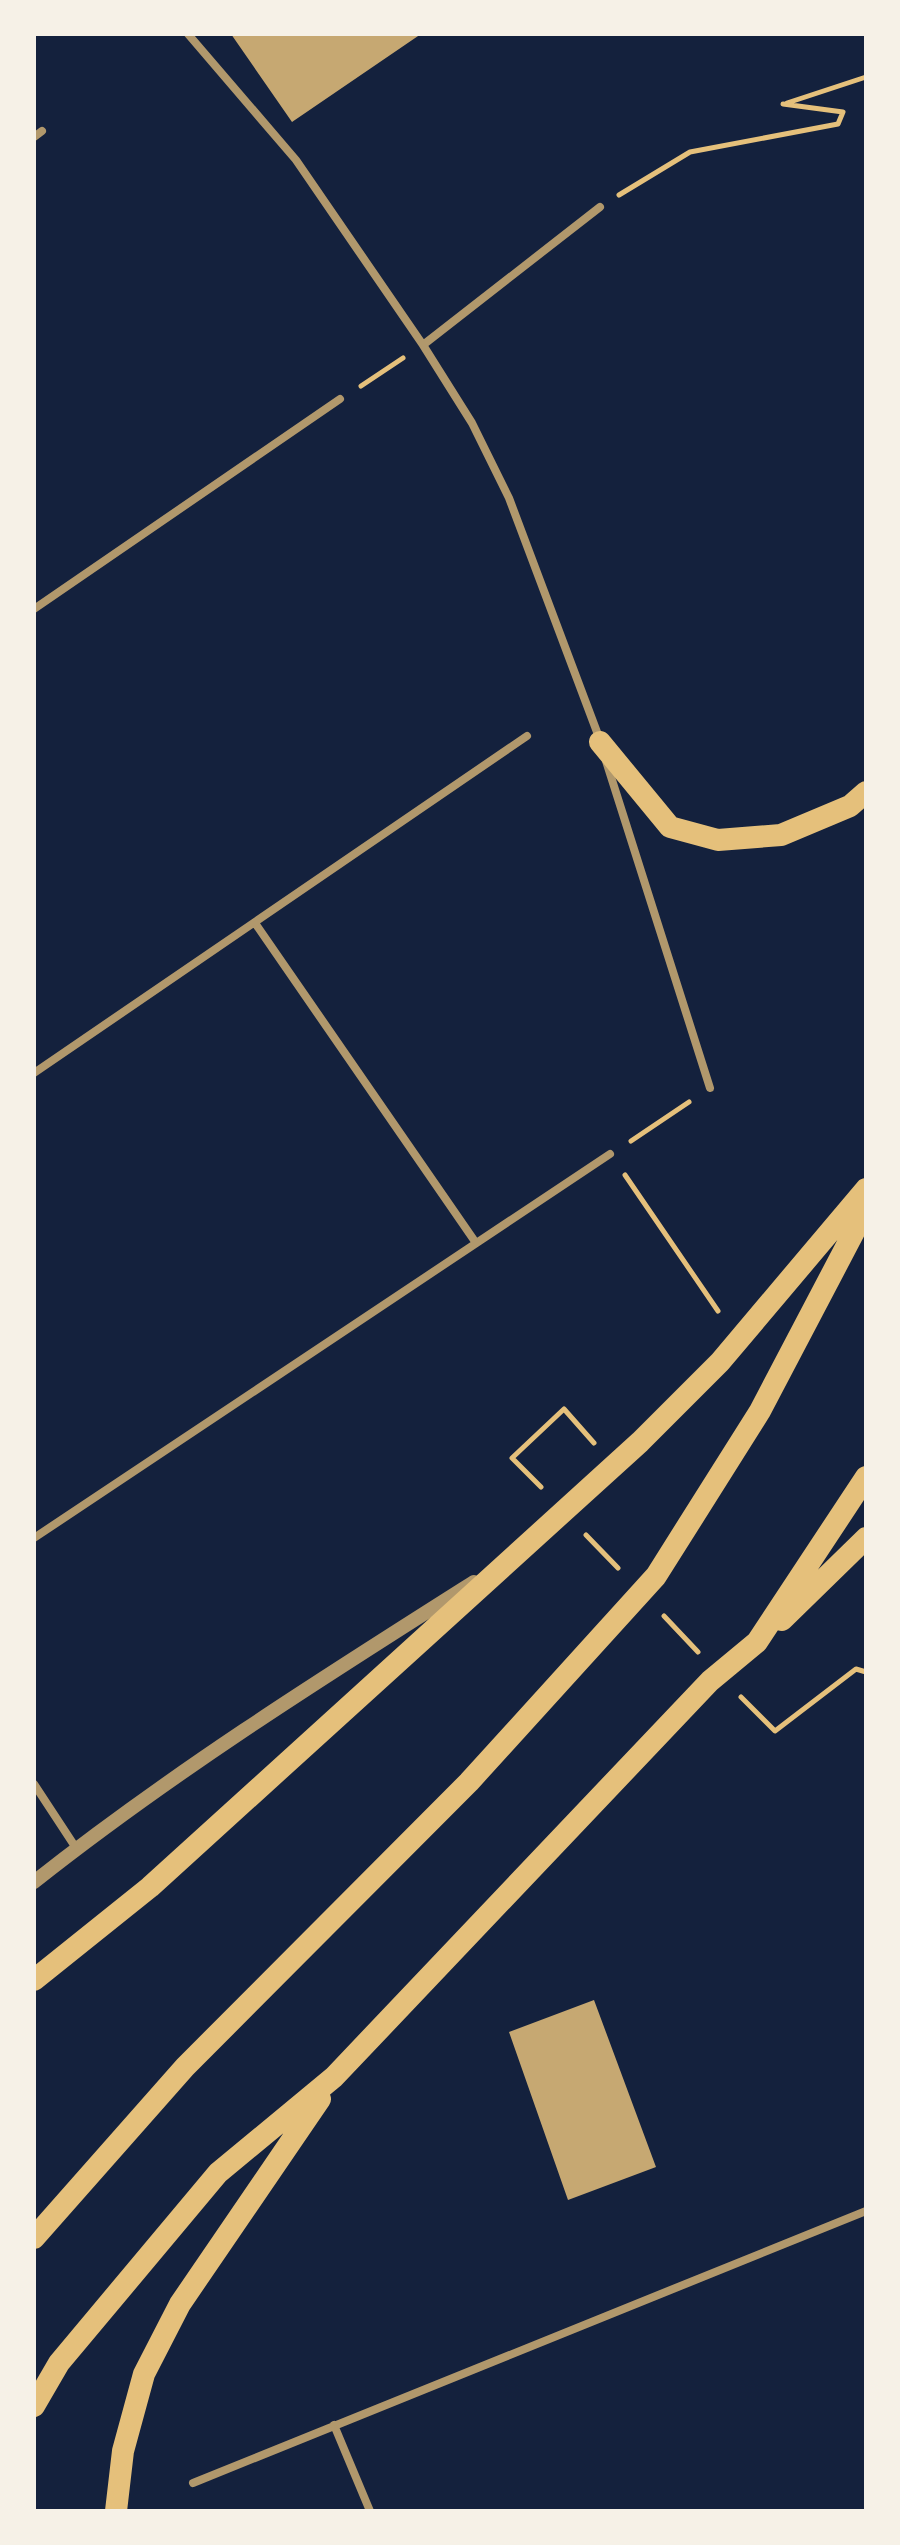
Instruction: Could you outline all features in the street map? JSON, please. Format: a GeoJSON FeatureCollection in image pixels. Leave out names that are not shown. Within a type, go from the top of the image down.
{"type":"FeatureCollection","features":[{"type":"Feature","properties":{"kind":"highway"},"geometry":{"type":"LineString","coordinates":[[600,742],[670,827],[718,840],[781,835],[850,806],[866,792]]}},
{"type":"Feature","properties":{"kind":"highway"},"geometry":{"type":"LineString","coordinates":[[34,1980],[150,1887],[640,1442],[720,1362],[866,1189]]}},
{"type":"Feature","properties":{"kind":"highway"},"geometry":{"type":"LineString","coordinates":[[34,2238],[185,2067],[469,1782],[656,1576],[760,1411],[866,1209]]}},
{"type":"Feature","properties":{"kind":"highway"},"geometry":{"type":"LineString","coordinates":[[757,1642],[866,1477]]}},
{"type":"Feature","properties":{"kind":"highway"},"geometry":{"type":"LineString","coordinates":[[34,2406],[59,2363],[218,2173],[334,2077],[710,1681],[823,1582],[866,1538]]}},
{"type":"Feature","properties":{"kind":"highway"},"geometry":{"type":"LineString","coordinates":[[116,2511],[123,2451],[144,2374],[180,2304],[334,2077]]}},
{"type":"Feature","properties":{"kind":"street"},"geometry":{"type":"LineString","coordinates":[[188,34],[296,160],[423,345],[472,423],[509,498],[600,742],[710,1088]]}},
{"type":"Feature","properties":{"kind":"street"},"geometry":{"type":"LineString","coordinates":[[423,345],[600,207]]}},
{"type":"Feature","properties":{"kind":"street"},"geometry":{"type":"LineString","coordinates":[[35,606],[340,399]]}},
{"type":"Feature","properties":{"kind":"street"},"geometry":{"type":"LineString","coordinates":[[34,1073],[527,736]]}},
{"type":"Feature","properties":{"kind":"street"},"geometry":{"type":"LineString","coordinates":[[255,923],[476,1243]]}},
{"type":"Feature","properties":{"kind":"street"},"geometry":{"type":"LineString","coordinates":[[34,1538],[610,1154]]}},
{"type":"Feature","properties":{"kind":"street"},"geometry":{"type":"LineString","coordinates":[[34,1882],[76,1848],[280,1704],[518,1554]]}},
{"type":"Feature","properties":{"kind":"street"},"geometry":{"type":"LineString","coordinates":[[34,1784],[76,1848]]}},
{"type":"Feature","properties":{"kind":"street"},"geometry":{"type":"LineString","coordinates":[[193,2483],[866,2211]]}},
{"type":"Feature","properties":{"kind":"street"},"geometry":{"type":"LineString","coordinates":[[334,2425],[370,2511]]}},
{"type":"Feature","properties":{"kind":"path"},"geometry":{"type":"LineString","coordinates":[[600,207],[690,152],[838,124],[843,112],[783,104],[866,77]]}},
{"type":"Feature","properties":{"kind":"path"},"geometry":{"type":"LineString","coordinates":[[340,399],[423,345]]}},
{"type":"Feature","properties":{"kind":"path"},"geometry":{"type":"LineString","coordinates":[[709,1322],[719,1311],[610,1154],[710,1088]]}},
{"type":"Feature","properties":{"kind":"path"},"geometry":{"type":"LineString","coordinates":[[512,1458],[564,1409],[595,1443]]}},
{"type":"Feature","properties":{"kind":"path"},"geometry":{"type":"LineString","coordinates":[[775,1731],[856,1669],[866,1672]]}},
{"type":"Feature","properties":{"kind":"building"},"geometry":{"type":"Polygon","coordinates":[[[231,34],[421,34],[292,122],[231,34]]]}},
{"type":"Feature","properties":{"kind":"building"},"geometry":{"type":"Polygon","coordinates":[[[594,2000],[656,2167],[568,2200],[509,2032],[594,2000]]]}}]}
